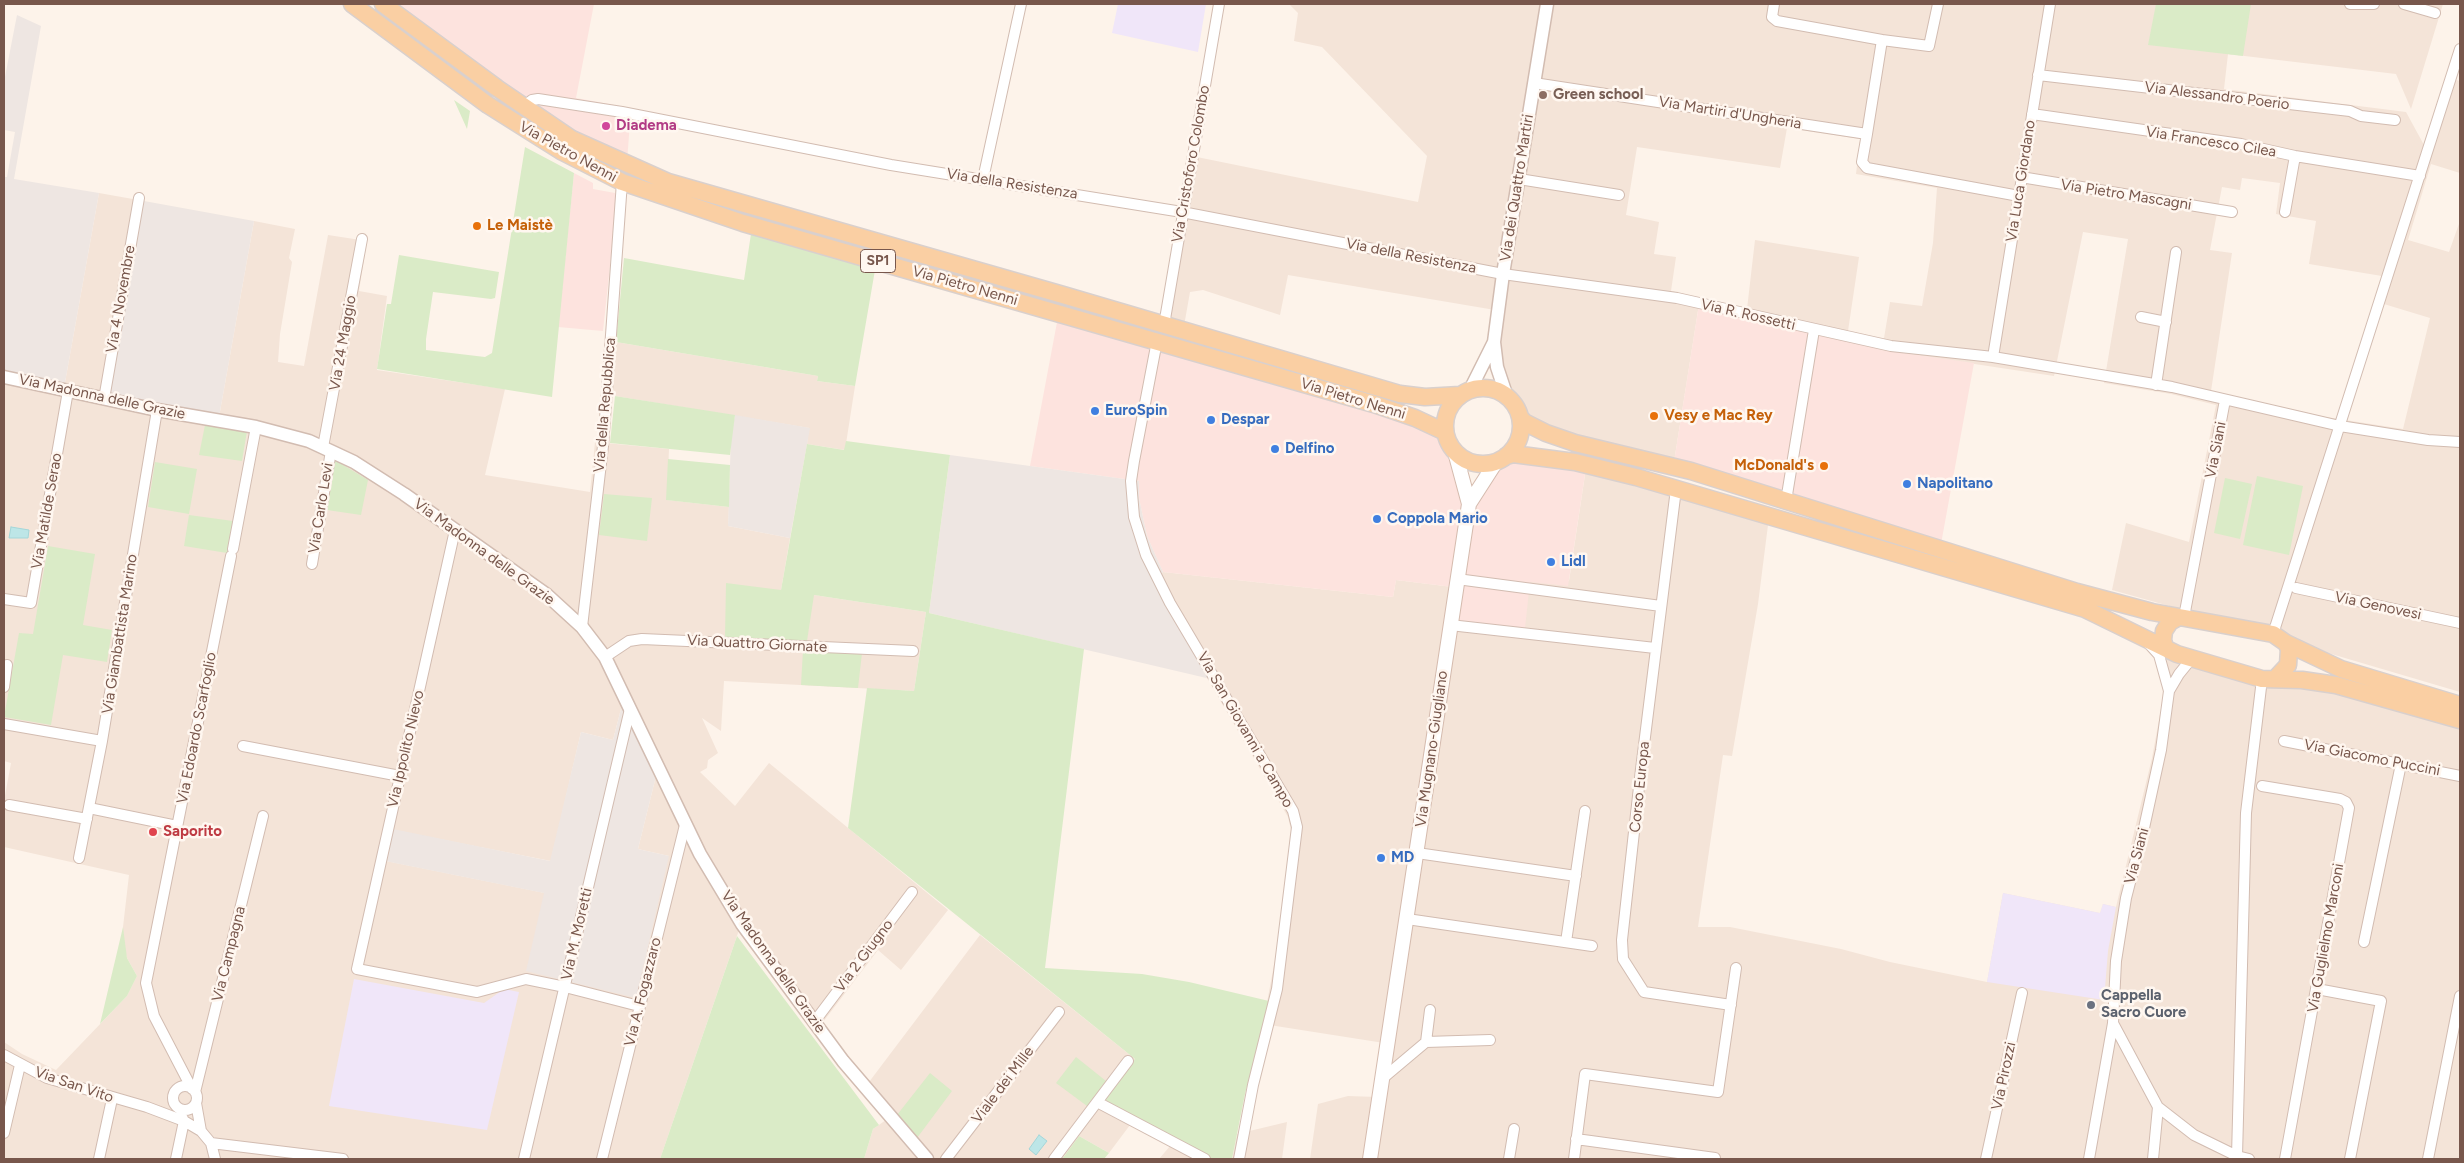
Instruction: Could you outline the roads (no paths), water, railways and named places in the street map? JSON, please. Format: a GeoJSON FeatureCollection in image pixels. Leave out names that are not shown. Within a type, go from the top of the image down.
{"type":"FeatureCollection","features":[{"type":"Feature","properties":{"kind":"main road","name":"Via Pietro Nenni"},"geometry":{"type":"LineString","coordinates":[[352,4],[488,105],[561,151],[622,182],[744,223],[1374,404],[1445,432]]}},
{"type":"Feature","properties":{"kind":"main road","name":"Via Pietro Nenni"},"geometry":{"type":"LineString","coordinates":[[383,4],[523,107],[572,139],[668,182],[1400,394],[1425,397],[1465,392]]}},
{"type":"Feature","properties":{"kind":"main road"},"geometry":{"type":"LineString","coordinates":[[2460,705],[2341,669],[2280,638],[2077,592],[1691,471],[1575,443],[1546,433],[1524,422],[1508,397],[1490,388],[1465,392],[1447,411],[1445,432],[1455,452],[1474,463],[1501,459],[1513,454],[1575,462],[1676,489],[2085,609],[2192,658],[2268,679],[2302,680],[2336,685],[2460,720]]}},
{"type":"Feature","properties":{"kind":"main road"},"geometry":{"type":"LineString","coordinates":[[1501,459],[1519,438],[1520,417]]}},
{"type":"Feature","properties":{"kind":"main road","name":"Via Mugnano-Giugliano"},"geometry":{"type":"LineString","coordinates":[[1455,452],[1470,504]]}},
{"type":"Feature","properties":{"kind":"main road","name":"Via Mugnano-Giugliano"},"geometry":{"type":"LineString","coordinates":[[1370,1159],[1457,579],[1470,504],[1501,459]]}},
{"type":"Feature","properties":{"kind":"main road"},"geometry":{"type":"LineString","coordinates":[[2165,647],[2163,640],[2164,632],[2170,622],[2182,617]]}},
{"type":"Feature","properties":{"kind":"main road"},"geometry":{"type":"LineString","coordinates":[[2268,679],[2288,665],[2289,649],[2280,638]]}},
{"type":"Feature","properties":{"kind":"street"},"geometry":{"type":"LineString","coordinates":[[983,180],[1021,4]]}},
{"type":"Feature","properties":{"kind":"street","name":"Via Cristoforo Colombo"},"geometry":{"type":"LineString","coordinates":[[1164,326],[1219,4]]}},
{"type":"Feature","properties":{"kind":"street","name":"Via dei Quattro Martiri"},"geometry":{"type":"LineString","coordinates":[[1508,397],[1497,367],[1494,342],[1503,274],[1547,4]]}},
{"type":"Feature","properties":{"kind":"street"},"geometry":{"type":"LineString","coordinates":[[1774,4],[1773,18],[1882,40],[1929,46],[1938,4]]}},
{"type":"Feature","properties":{"kind":"street","name":"Via Luca Giordano"},"geometry":{"type":"LineString","coordinates":[[1993,357],[2050,4]]}},
{"type":"Feature","properties":{"kind":"street"},"geometry":{"type":"LineString","coordinates":[[2350,4],[2374,4]]}},
{"type":"Feature","properties":{"kind":"street"},"geometry":{"type":"LineString","coordinates":[[2404,4],[2435,13]]}},
{"type":"Feature","properties":{"kind":"street"},"geometry":{"type":"LineString","coordinates":[[1882,40],[1862,162],[1867,168],[2019,196]]}},
{"type":"Feature","properties":{"kind":"street"},"geometry":{"type":"LineString","coordinates":[[2280,638],[2340,426],[2460,49]]}},
{"type":"Feature","properties":{"kind":"street","name":"Via Alessandro Poerio"},"geometry":{"type":"LineString","coordinates":[[2038,75],[2350,111],[2361,116],[2395,120]]}},
{"type":"Feature","properties":{"kind":"street","name":"Via Martiri d'Ungheria"},"geometry":{"type":"LineString","coordinates":[[1534,83],[1867,134]]}},
{"type":"Feature","properties":{"kind":"street","name":"Via della Resistenza"},"geometry":{"type":"LineString","coordinates":[[523,107],[532,100],[538,100],[595,108],[891,165],[1182,212],[1503,274]]}},
{"type":"Feature","properties":{"kind":"street","name":"Via Francesco Cilea"},"geometry":{"type":"LineString","coordinates":[[2032,114],[2241,144],[2295,156],[2420,176]]}},
{"type":"Feature","properties":{"kind":"street"},"geometry":{"type":"LineString","coordinates":[[2286,212],[2295,156]]}},
{"type":"Feature","properties":{"kind":"street","name":"Via Pietro Mascagni"},"geometry":{"type":"LineString","coordinates":[[2021,177],[2232,212]]}},
{"type":"Feature","properties":{"kind":"street"},"geometry":{"type":"LineString","coordinates":[[1519,179],[1619,195]]}},
{"type":"Feature","properties":{"kind":"street","name":"Via della Repubblica"},"geometry":{"type":"LineString","coordinates":[[582,627],[603,446],[622,182]]}},
{"type":"Feature","properties":{"kind":"street","name":"Via 4 Novembre"},"geometry":{"type":"LineString","coordinates":[[104,399],[139,198]]}},
{"type":"Feature","properties":{"kind":"street","name":"Via 24 Maggio"},"geometry":{"type":"LineString","coordinates":[[327,449],[362,239]]}},
{"type":"Feature","properties":{"kind":"street"},"geometry":{"type":"LineString","coordinates":[[2156,385],[2176,252]]}},
{"type":"Feature","properties":{"kind":"street","name":"Via R. Rossetti"},"geometry":{"type":"LineString","coordinates":[[1503,274],[1677,298],[1891,346],[1993,357],[2156,385],[2340,426],[2428,440],[2460,442]]}},
{"type":"Feature","properties":{"kind":"street"},"geometry":{"type":"LineString","coordinates":[[2141,317],[2166,322]]}},
{"type":"Feature","properties":{"kind":"street"},"geometry":{"type":"LineString","coordinates":[[1786,501],[1814,330]]}},
{"type":"Feature","properties":{"kind":"street","name":"Via San Giovanni a Campo"},"geometry":{"type":"LineString","coordinates":[[1157,342],[1133,468],[1131,488],[1134,517],[1146,555],[1170,603],[1293,811],[1297,827],[1277,989],[1253,1085],[1239,1159]]}},
{"type":"Feature","properties":{"kind":"street","name":"Via dei Quattro Martiri"},"geometry":{"type":"LineString","coordinates":[[1465,392],[1494,342]]}},
{"type":"Feature","properties":{"kind":"street","name":"Via Madonna delle Grazie"},"geometry":{"type":"LineString","coordinates":[[4,377],[157,410],[256,427],[309,441],[354,462],[532,582],[582,627],[605,657],[685,825],[742,924],[849,1068],[927,1159]]}},
{"type":"Feature","properties":{"kind":"street","name":"Via Matilde Serao"},"geometry":{"type":"LineString","coordinates":[[4,599],[31,604],[68,391]]}},
{"type":"Feature","properties":{"kind":"street","name":"Via Siani"},"geometry":{"type":"LineString","coordinates":[[2182,617],[2225,400]]}},
{"type":"Feature","properties":{"kind":"street","name":"Via Giambattista Marino"},"geometry":{"type":"LineString","coordinates":[[79,858],[102,741],[157,410]]}},
{"type":"Feature","properties":{"kind":"street","name":"Via Edoardo Scarfoglio"},"geometry":{"type":"LineString","coordinates":[[184,1103],[181,1069],[154,1016],[146,983],[256,427]]}},
{"type":"Feature","properties":{"kind":"street","name":"Via Carlo Levi"},"geometry":{"type":"LineString","coordinates":[[312,564],[327,449]]}},
{"type":"Feature","properties":{"kind":"street","name":"Corso Europa"},"geometry":{"type":"LineString","coordinates":[[1676,489],[1655,648],[1623,938],[1623,959],[1644,992],[1731,1005]]}},
{"type":"Feature","properties":{"kind":"street","name":"Via Ippolito Nievo"},"geometry":{"type":"LineString","coordinates":[[455,530],[357,968],[477,992],[526,979],[565,987]]}},
{"type":"Feature","properties":{"kind":"street"},"geometry":{"type":"LineString","coordinates":[[1457,579],[1661,606]]}},
{"type":"Feature","properties":{"kind":"street","name":"Via Genovesi"},"geometry":{"type":"LineString","coordinates":[[2296,588],[2460,623]]}},
{"type":"Feature","properties":{"kind":"street"},"geometry":{"type":"LineString","coordinates":[[1450,625],[1655,648]]}},
{"type":"Feature","properties":{"kind":"street"},"geometry":{"type":"LineString","coordinates":[[2141,636],[2159,656],[2169,691]]}},
{"type":"Feature","properties":{"kind":"street","name":"Via Quattro Giornate"},"geometry":{"type":"LineString","coordinates":[[605,657],[629,642],[642,639],[913,651]]}},
{"type":"Feature","properties":{"kind":"street"},"geometry":{"type":"LineString","coordinates":[[2169,691],[2179,674],[2192,658]]}},
{"type":"Feature","properties":{"kind":"street"},"geometry":{"type":"LineString","coordinates":[[4,688],[7,666]]}},
{"type":"Feature","properties":{"kind":"street"},"geometry":{"type":"LineString","coordinates":[[2237,1156],[2246,813],[2268,679]]}},
{"type":"Feature","properties":{"kind":"street","name":"Via Siani"},"geometry":{"type":"LineString","coordinates":[[2089,1159],[2113,1023],[2116,961],[2126,898],[2161,750],[2169,691]]}},
{"type":"Feature","properties":{"kind":"street","name":"Via M. Moretti"},"geometry":{"type":"LineString","coordinates":[[524,1159],[630,709]]}},
{"type":"Feature","properties":{"kind":"street"},"geometry":{"type":"LineString","coordinates":[[4,724],[102,741]]}},
{"type":"Feature","properties":{"kind":"street","name":"Via Giacomo Puccini"},"geometry":{"type":"LineString","coordinates":[[2284,740],[2460,776]]}},
{"type":"Feature","properties":{"kind":"street"},"geometry":{"type":"LineString","coordinates":[[243,746],[400,776]]}},
{"type":"Feature","properties":{"kind":"street"},"geometry":{"type":"LineString","coordinates":[[2364,942],[2401,764]]}},
{"type":"Feature","properties":{"kind":"street","name":"Via Guglielmo Marconi"},"geometry":{"type":"LineString","coordinates":[[2262,786],[2340,799],[2346,802],[2349,808],[2285,1159]]}},
{"type":"Feature","properties":{"kind":"street"},"geometry":{"type":"LineString","coordinates":[[9,804],[177,826]]}},
{"type":"Feature","properties":{"kind":"street"},"geometry":{"type":"LineString","coordinates":[[1566,942],[1585,811]]}},
{"type":"Feature","properties":{"kind":"street","name":"Via Campagna"},"geometry":{"type":"LineString","coordinates":[[184,1103],[262,816]]}},
{"type":"Feature","properties":{"kind":"street","name":"Via A. Fogazzaro"},"geometry":{"type":"LineString","coordinates":[[602,1159],[685,825]]}},
{"type":"Feature","properties":{"kind":"street"},"geometry":{"type":"LineString","coordinates":[[1416,853],[1576,876]]}},
{"type":"Feature","properties":{"kind":"street","name":"Via 2 Giugno"},"geometry":{"type":"LineString","coordinates":[[815,1021],[912,892]]}},
{"type":"Feature","properties":{"kind":"street"},"geometry":{"type":"LineString","coordinates":[[1407,919],[1592,946]]}},
{"type":"Feature","properties":{"kind":"street"},"geometry":{"type":"LineString","coordinates":[[1574,1159],[1585,1074],[1718,1092],[1736,968]]}},
{"type":"Feature","properties":{"kind":"street"},"geometry":{"type":"LineString","coordinates":[[565,987],[639,1006]]}},
{"type":"Feature","properties":{"kind":"street"},"geometry":{"type":"LineString","coordinates":[[2317,989],[2381,1002],[2350,1159]]}},
{"type":"Feature","properties":{"kind":"street","name":"Via Pirozzi"},"geometry":{"type":"LineString","coordinates":[[1986,1159],[2022,993]]}},
{"type":"Feature","properties":{"kind":"street"},"geometry":{"type":"LineString","coordinates":[[2428,1159],[2460,996]]}},
{"type":"Feature","properties":{"kind":"street"},"geometry":{"type":"LineString","coordinates":[[1426,1042],[1430,1010]]}},
{"type":"Feature","properties":{"kind":"street","name":"Viale dei Mille"},"geometry":{"type":"LineString","coordinates":[[946,1159],[1059,1012]]}},
{"type":"Feature","properties":{"kind":"street"},"geometry":{"type":"LineString","coordinates":[[2113,1023],[2158,1107],[2194,1135],[2237,1156],[2249,1159]]}},
{"type":"Feature","properties":{"kind":"street"},"geometry":{"type":"LineString","coordinates":[[1382,1081],[1426,1042],[1490,1040]]}},
{"type":"Feature","properties":{"kind":"street","name":"Via San Vito"},"geometry":{"type":"LineString","coordinates":[[4,1055],[47,1078],[147,1107],[170,1116],[184,1103]]}},
{"type":"Feature","properties":{"kind":"street"},"geometry":{"type":"LineString","coordinates":[[1054,1159],[1128,1061]]}},
{"type":"Feature","properties":{"kind":"street"},"geometry":{"type":"LineString","coordinates":[[4,1133],[20,1065]]}},
{"type":"Feature","properties":{"kind":"street"},"geometry":{"type":"LineString","coordinates":[[176,1159],[184,1103],[181,1069]]}},
{"type":"Feature","properties":{"kind":"street"},"geometry":{"type":"LineString","coordinates":[[100,1159],[112,1098]]}},
{"type":"Feature","properties":{"kind":"street"},"geometry":{"type":"LineString","coordinates":[[1097,1102],[1205,1159]]}},
{"type":"Feature","properties":{"kind":"street","name":"Via San Vito"},"geometry":{"type":"LineString","coordinates":[[147,1107],[184,1103]]}},
{"type":"Feature","properties":{"kind":"street","name":"Via San Vito"},"geometry":{"type":"LineString","coordinates":[[184,1103],[211,1143],[215,1159]]}},
{"type":"Feature","properties":{"kind":"street","name":"Via San Vito"},"geometry":{"type":"LineString","coordinates":[[184,1103],[201,1130]]}},
{"type":"Feature","properties":{"kind":"street"},"geometry":{"type":"LineString","coordinates":[[2153,1159],[2158,1107]]}},
{"type":"Feature","properties":{"kind":"street"},"geometry":{"type":"LineString","coordinates":[[1509,1159],[1514,1129]]}},
{"type":"Feature","properties":{"kind":"street"},"geometry":{"type":"LineString","coordinates":[[1576,1139],[1715,1158]]}},
{"type":"Feature","properties":{"kind":"street"},"geometry":{"type":"LineString","coordinates":[[211,1143],[343,1159]]}},
{"type":"Feature","properties":{"kind":"water"},"geometry":{"type":"Polygon","coordinates":[[[11,527],[29,530],[28,538],[9,538],[11,527]]]}},
{"type":"Feature","properties":{"kind":"water"},"geometry":{"type":"Polygon","coordinates":[[[1039,1135],[1047,1141],[1036,1155],[1029,1149],[1039,1135]]]}},
{"type":"Feature","properties":{"kind":"place","name":"Green school"},"geometry":{"type":"Point","coordinates":[1543,95]}},
{"type":"Feature","properties":{"kind":"place","name":"Diadema"},"geometry":{"type":"Point","coordinates":[606,126]}},
{"type":"Feature","properties":{"kind":"place","name":"Le Maistè"},"geometry":{"type":"Point","coordinates":[477,226]}},
{"type":"Feature","properties":{"kind":"place","name":"EuroSpin"},"geometry":{"type":"Point","coordinates":[1095,411]}},
{"type":"Feature","properties":{"kind":"place","name":"Vesy e Mac Rey"},"geometry":{"type":"Point","coordinates":[1654,416]}},
{"type":"Feature","properties":{"kind":"place","name":"Despar"},"geometry":{"type":"Point","coordinates":[1211,420]}},
{"type":"Feature","properties":{"kind":"place","name":"Delfino"},"geometry":{"type":"Point","coordinates":[1275,449]}},
{"type":"Feature","properties":{"kind":"place","name":"McDonald's"},"geometry":{"type":"Point","coordinates":[1824,466]}},
{"type":"Feature","properties":{"kind":"place","name":"Napolitano"},"geometry":{"type":"Point","coordinates":[1907,484]}},
{"type":"Feature","properties":{"kind":"place","name":"Coppola Mario"},"geometry":{"type":"Point","coordinates":[1377,519]}},
{"type":"Feature","properties":{"kind":"place","name":"Lidl"},"geometry":{"type":"Point","coordinates":[1551,562]}},
{"type":"Feature","properties":{"kind":"place","name":"Saporito"},"geometry":{"type":"Point","coordinates":[153,832]}},
{"type":"Feature","properties":{"kind":"place","name":"MD"},"geometry":{"type":"Point","coordinates":[1381,858]}},
{"type":"Feature","properties":{"kind":"place","name":"Cappella Sacro Cuore"},"geometry":{"type":"Point","coordinates":[2091,1005]}}]}
